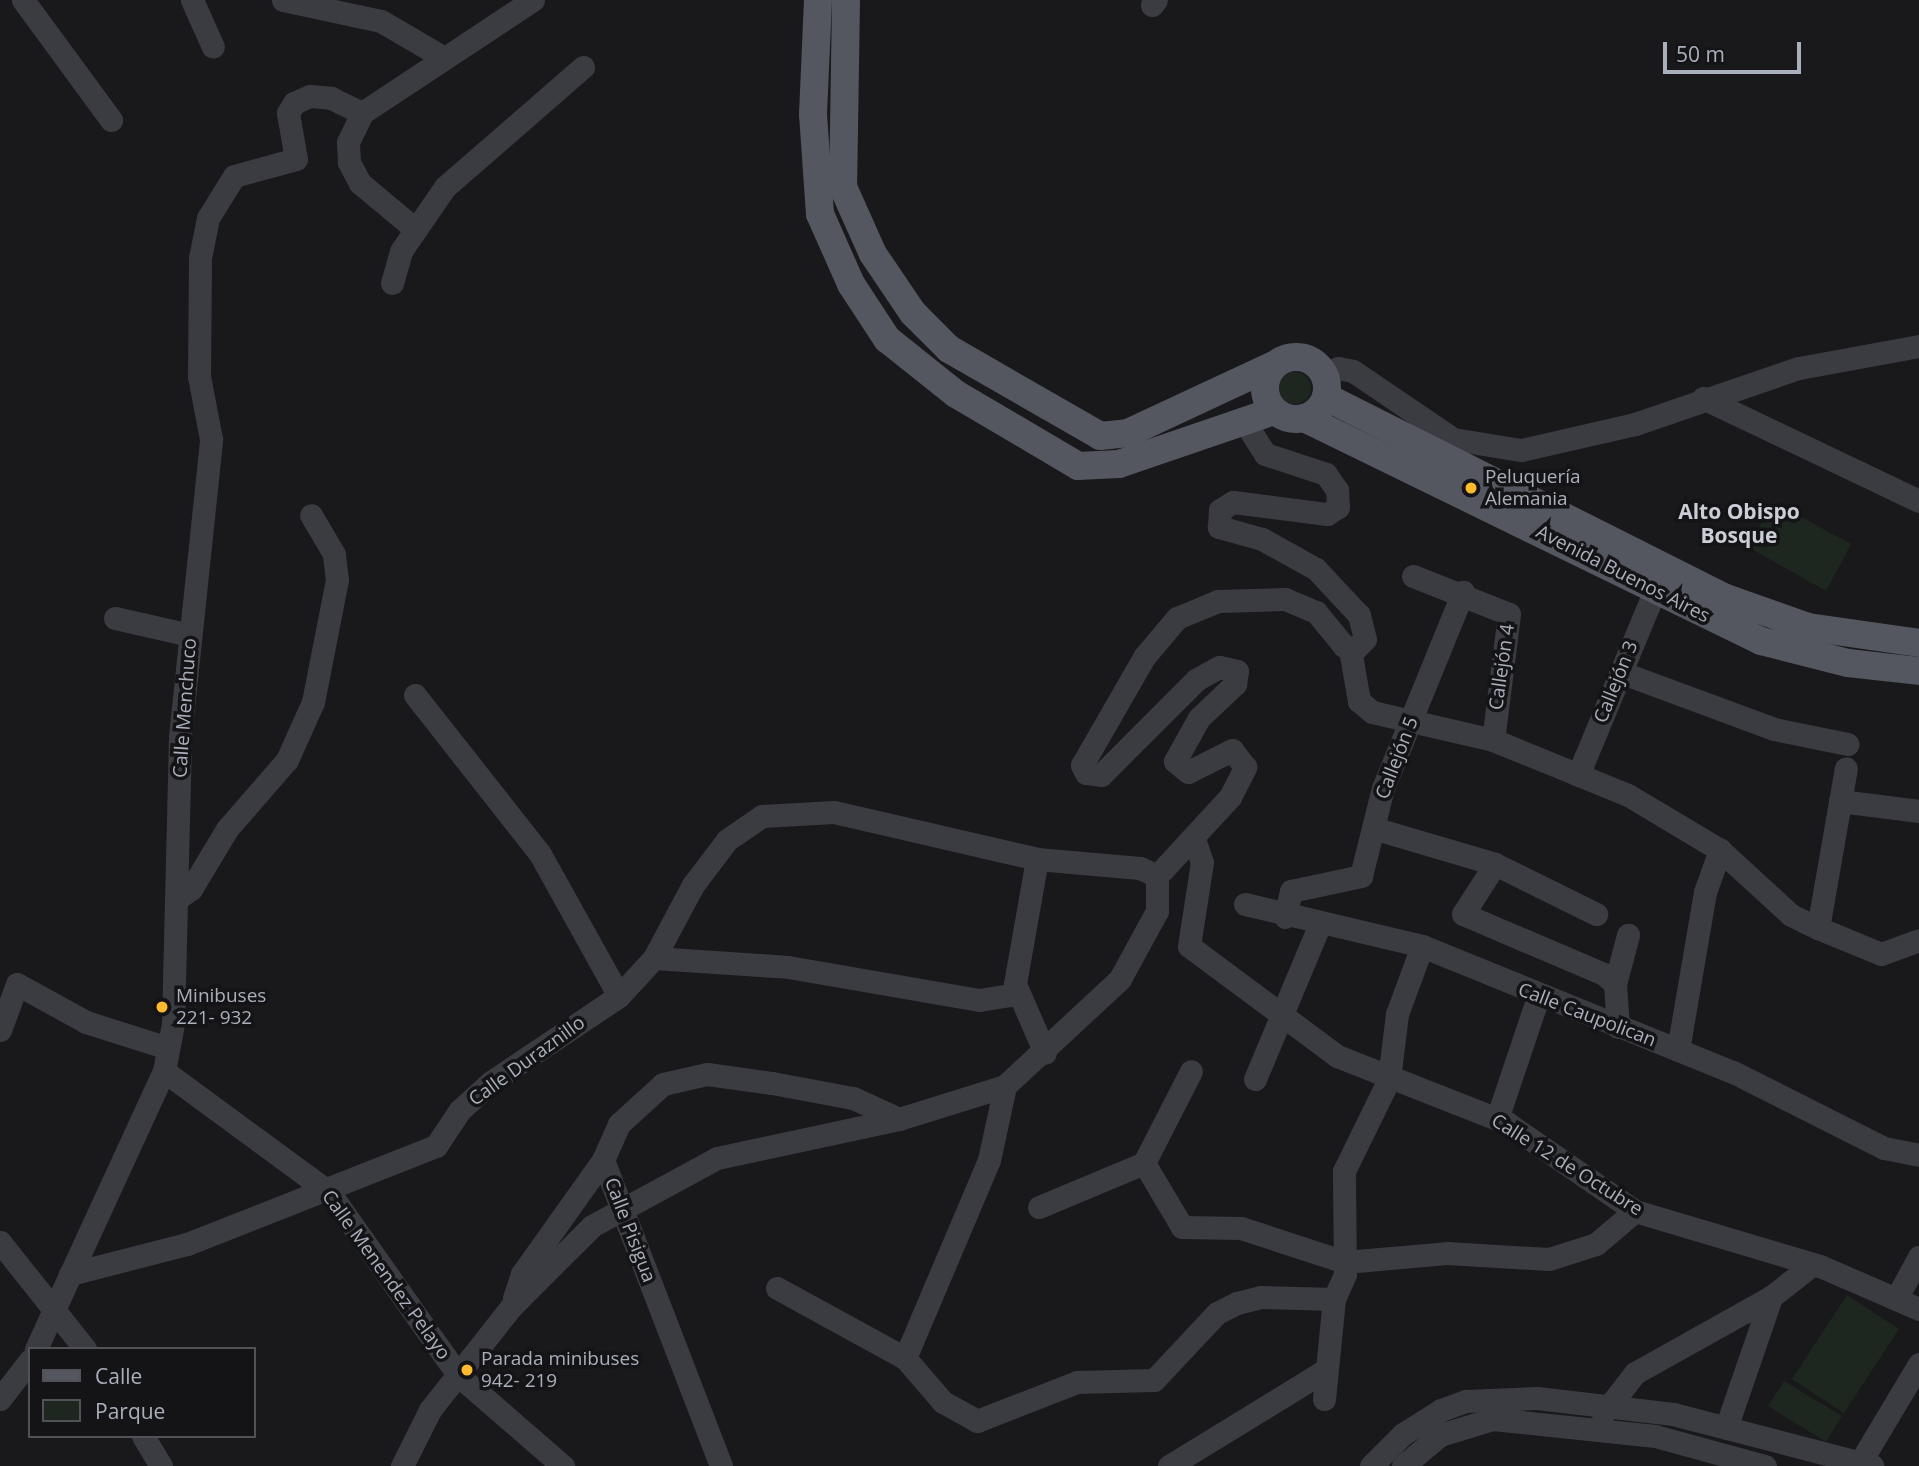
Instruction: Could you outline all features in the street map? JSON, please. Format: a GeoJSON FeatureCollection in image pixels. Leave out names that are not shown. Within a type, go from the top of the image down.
{"type":"FeatureCollection","features":[{"type":"Feature","properties":{"kind":"main road"},"geometry":{"type":"LineString","coordinates":[[818,0],[813,114],[820,214],[850,284],[887,339],[957,394],[1078,466],[1119,464],[1243,419],[1274,411],[1304,418],[1326,386],[1302,357],[1273,365],[1128,433],[1100,436],[1037,406],[948,349],[913,313],[873,254],[844,187],[846,0]]}},
{"type":"Feature","properties":{"kind":"main road"},"geometry":{"type":"LineString","coordinates":[[1273,365],[1264,393],[1274,411]]}},
{"type":"Feature","properties":{"kind":"main road","name":"Avenida Buenos Aires"},"geometry":{"type":"LineString","coordinates":[[1326,386],[1723,597],[1808,627],[1919,643]]}},
{"type":"Feature","properties":{"kind":"main road","name":"Avenida Buenos Aires"},"geometry":{"type":"LineString","coordinates":[[1304,418],[1761,640],[1848,663],[1919,671]]}},
{"type":"Feature","properties":{"kind":"street"},"geometry":{"type":"LineString","coordinates":[[23,0],[111,120]]}},
{"type":"Feature","properties":{"kind":"street"},"geometry":{"type":"LineString","coordinates":[[192,0],[213,47]]}},
{"type":"Feature","properties":{"kind":"street"},"geometry":{"type":"LineString","coordinates":[[283,0],[381,21],[444,58]]}},
{"type":"Feature","properties":{"kind":"street"},"geometry":{"type":"LineString","coordinates":[[415,229],[360,183],[349,162],[348,142],[362,113],[533,0]]}},
{"type":"Feature","properties":{"kind":"street"},"geometry":{"type":"LineString","coordinates":[[392,283],[415,229],[445,187],[583,67]]}},
{"type":"Feature","properties":{"kind":"street","name":"Calle Menchuco"},"geometry":{"type":"LineString","coordinates":[[37,1347],[164,1071],[168,1048],[178,898],[180,736],[211,439],[199,376],[200,258],[208,218],[234,176],[296,159],[288,113],[294,103],[310,96],[331,98],[362,113]]}},
{"type":"Feature","properties":{"kind":"street"},"geometry":{"type":"LineString","coordinates":[[1326,386],[1338,368],[1353,371],[1454,439],[1521,450],[1562,444],[1800,368],[1919,346]]}},
{"type":"Feature","properties":{"kind":"street"},"geometry":{"type":"LineString","coordinates":[[1703,398],[1919,501]]}},
{"type":"Feature","properties":{"kind":"street"},"geometry":{"type":"LineString","coordinates":[[1243,419],[1265,454],[1326,474],[1337,490],[1338,507],[1327,514],[1233,502],[1217,523],[1229,534],[1262,539],[1292,553],[1346,596],[1364,630],[1362,645],[1350,649]]}},
{"type":"Feature","properties":{"kind":"street"},"geometry":{"type":"LineString","coordinates":[[178,898],[191,890],[227,829],[288,760],[313,702],[337,580],[334,554],[311,514]]}},
{"type":"Feature","properties":{"kind":"street","name":"Callejón 4"},"geometry":{"type":"LineString","coordinates":[[1413,576],[1463,592],[1509,614],[1493,740]]}},
{"type":"Feature","properties":{"kind":"street","name":"Callejón 3"},"geometry":{"type":"LineString","coordinates":[[1578,775],[1655,590]]}},
{"type":"Feature","properties":{"kind":"street","name":"Callejón 5"},"geometry":{"type":"LineString","coordinates":[[1285,916],[1291,891],[1361,876],[1373,828],[1463,592]]}},
{"type":"Feature","properties":{"kind":"street"},"geometry":{"type":"LineString","coordinates":[[402,1466],[430,1410],[512,1307],[570,1245],[623,1206],[717,1158],[900,1119],[1005,1086],[1045,1053],[1120,979],[1157,911],[1157,876],[1230,797],[1243,759],[1227,751],[1188,772],[1175,761],[1199,718],[1235,684],[1234,668],[1219,667],[1196,680],[1101,775],[1086,774],[1082,765],[1144,657],[1177,618],[1196,607],[1251,598],[1285,599],[1316,612],[1350,649],[1359,701],[1411,724],[1493,740],[1628,795],[1720,850],[1791,915],[1818,928],[1881,954],[1919,940]]}},
{"type":"Feature","properties":{"kind":"street"},"geometry":{"type":"LineString","coordinates":[[115,618],[190,635]]}},
{"type":"Feature","properties":{"kind":"street"},"geometry":{"type":"LineString","coordinates":[[1620,671],[1774,729],[1847,744]]}},
{"type":"Feature","properties":{"kind":"street"},"geometry":{"type":"LineString","coordinates":[[415,695],[540,854],[619,996]]}},
{"type":"Feature","properties":{"kind":"street"},"geometry":{"type":"LineString","coordinates":[[1818,928],[1846,768]]}},
{"type":"Feature","properties":{"kind":"street"},"geometry":{"type":"LineString","coordinates":[[1840,801],[1919,811]]}},
{"type":"Feature","properties":{"kind":"street","name":"Calle Duraznillo"},"geometry":{"type":"LineString","coordinates":[[70,1274],[187,1244],[329,1192],[436,1146],[460,1110],[491,1082],[619,996],[654,958],[707,867],[727,840],[762,816],[834,812],[1037,859]]}},
{"type":"Feature","properties":{"kind":"street"},"geometry":{"type":"LineString","coordinates":[[1373,828],[1495,864],[1596,914]]}},
{"type":"Feature","properties":{"kind":"street","name":"Calle 12 de Octubre"},"geometry":{"type":"LineString","coordinates":[[1194,839],[1202,862],[1189,946],[1282,1019],[1337,1056],[1389,1079],[1497,1119],[1635,1211],[1813,1264],[1919,1309]]}},
{"type":"Feature","properties":{"kind":"street"},"geometry":{"type":"LineString","coordinates":[[1678,1049],[1705,892],[1720,850]]}},
{"type":"Feature","properties":{"kind":"street"},"geometry":{"type":"LineString","coordinates":[[1045,1053],[1016,994],[1037,859],[1132,867],[1157,876]]}},
{"type":"Feature","properties":{"kind":"street"},"geometry":{"type":"LineString","coordinates":[[1495,864],[1462,914],[1604,974],[1615,984]]}},
{"type":"Feature","properties":{"kind":"street","name":"Calle Caupolican"},"geometry":{"type":"LineString","coordinates":[[1245,904],[1320,926],[1369,929],[1422,946],[1538,997],[1678,1049],[1884,1149],[1919,1155]]}},
{"type":"Feature","properties":{"kind":"street"},"geometry":{"type":"LineString","coordinates":[[1255,1079],[1320,926]]}},
{"type":"Feature","properties":{"kind":"street"},"geometry":{"type":"LineString","coordinates":[[1618,1027],[1615,984],[1628,935]]}},
{"type":"Feature","properties":{"kind":"street"},"geometry":{"type":"LineString","coordinates":[[1324,1399],[1324,1371],[1334,1300],[1345,1262],[1344,1171],[1389,1079],[1397,1014],[1422,946]]}},
{"type":"Feature","properties":{"kind":"street"},"geometry":{"type":"LineString","coordinates":[[654,958],[788,967],[979,1000],[1016,994]]}},
{"type":"Feature","properties":{"kind":"street"},"geometry":{"type":"LineString","coordinates":[[0,1030],[17,984],[86,1022],[168,1048]]}},
{"type":"Feature","properties":{"kind":"street"},"geometry":{"type":"LineString","coordinates":[[1497,1119],[1538,997]]}},
{"type":"Feature","properties":{"kind":"street","name":"Calle Menendez Pelayo"},"geometry":{"type":"LineString","coordinates":[[164,1071],[329,1192],[459,1376],[563,1466]]}},
{"type":"Feature","properties":{"kind":"street"},"geometry":{"type":"LineString","coordinates":[[1039,1207],[1144,1163],[1191,1071]]}},
{"type":"Feature","properties":{"kind":"street","name":"Calle Pisigua"},"geometry":{"type":"LineString","coordinates":[[721,1466],[623,1206],[603,1160],[641,1098],[682,1076],[853,1098],[900,1119]]}},
{"type":"Feature","properties":{"kind":"street"},"geometry":{"type":"LineString","coordinates":[[905,1357],[989,1160],[1005,1086]]}},
{"type":"Feature","properties":{"kind":"street"},"geometry":{"type":"LineString","coordinates":[[512,1307],[533,1254],[603,1160]]}},
{"type":"Feature","properties":{"kind":"street"},"geometry":{"type":"LineString","coordinates":[[1144,1163],[1182,1227],[1241,1228],[1345,1262],[1447,1254],[1549,1259],[1597,1244],[1635,1211]]}},
{"type":"Feature","properties":{"kind":"street"},"geometry":{"type":"LineString","coordinates":[[0,1242],[56,1306],[84,1347]]}},
{"type":"Feature","properties":{"kind":"street"},"geometry":{"type":"LineString","coordinates":[[1896,1299],[1919,1257]]}},
{"type":"Feature","properties":{"kind":"street"},"geometry":{"type":"LineString","coordinates":[[1597,1426],[1609,1403],[1635,1373],[1772,1297],[1813,1264]]}},
{"type":"Feature","properties":{"kind":"street"},"geometry":{"type":"LineString","coordinates":[[777,1288],[905,1357],[943,1402],[977,1422],[1077,1382],[1154,1380],[1217,1313],[1237,1303],[1261,1297],[1334,1300]]}},
{"type":"Feature","properties":{"kind":"street"},"geometry":{"type":"LineString","coordinates":[[1726,1428],[1772,1297]]}},
{"type":"Feature","properties":{"kind":"street"},"geometry":{"type":"LineString","coordinates":[[0,1399],[28,1363]]}},
{"type":"Feature","properties":{"kind":"street"},"geometry":{"type":"LineString","coordinates":[[1371,1466],[1420,1422],[1466,1401],[1609,1403],[1726,1428],[1862,1465],[1919,1364]]}},
{"type":"Feature","properties":{"kind":"street"},"geometry":{"type":"LineString","coordinates":[[1168,1466],[1324,1371]]}},
{"type":"Feature","properties":{"kind":"street"},"geometry":{"type":"LineString","coordinates":[[1403,1466],[1440,1435],[1472,1422],[1597,1426],[1765,1466]]}},
{"type":"Feature","properties":{"kind":"street"},"geometry":{"type":"LineString","coordinates":[[144,1438],[161,1466]]}},
{"type":"Feature","properties":{"kind":"green space"},"geometry":{"type":"Polygon","coordinates":[[[1295,372],[1306,377],[1311,388],[1306,399],[1295,404],[1284,399],[1279,388],[1284,377],[1295,372]]]}},
{"type":"Feature","properties":{"kind":"green space"},"geometry":{"type":"Polygon","coordinates":[[[1773,502],[1851,544],[1826,591],[1748,547],[1773,502]]]}},
{"type":"Feature","properties":{"kind":"green space"},"geometry":{"type":"Polygon","coordinates":[[[1847,1295],[1899,1329],[1844,1413],[1792,1379],[1847,1295]]]}},
{"type":"Feature","properties":{"kind":"green space"},"geometry":{"type":"Polygon","coordinates":[[[1784,1381],[1842,1416],[1826,1442],[1768,1406],[1784,1381]]]}},
{"type":"Feature","properties":{"kind":"place","name":"Peluquería Alemania"},"geometry":{"type":"Point","coordinates":[1471,488]}},
{"type":"Feature","properties":{"kind":"place","name":"Minibuses 221- 932"},"geometry":{"type":"Point","coordinates":[162,1007]}},
{"type":"Feature","properties":{"kind":"place","name":"Parada minibuses 942- 219"},"geometry":{"type":"Point","coordinates":[467,1370]}},
{"type":"Feature","properties":{"kind":"district","name":"Alto Obispo Bosque"},"geometry":{"type":"Point","coordinates":[1739,523]}}]}
